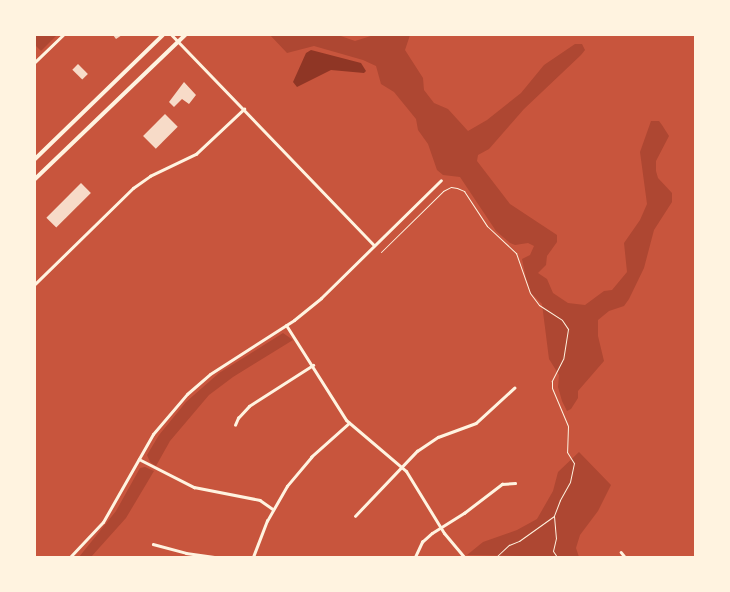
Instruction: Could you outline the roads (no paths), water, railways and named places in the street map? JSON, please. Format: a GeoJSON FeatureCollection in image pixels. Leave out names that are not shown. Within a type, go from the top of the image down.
{"type":"FeatureCollection","features":[{"type":"Feature","properties":{"kind":"main road"},"geometry":{"type":"LineString","coordinates":[[35,159],[163,35]]}},
{"type":"Feature","properties":{"kind":"main road"},"geometry":{"type":"LineString","coordinates":[[35,179],[185,35]]}},
{"type":"Feature","properties":{"kind":"street"},"geometry":{"type":"LineString","coordinates":[[35,62],[63,35]]}},
{"type":"Feature","properties":{"kind":"street"},"geometry":{"type":"LineString","coordinates":[[172,35],[374,245]]}},
{"type":"Feature","properties":{"kind":"street"},"geometry":{"type":"LineString","coordinates":[[35,284],[133,188],[150,176],[196,154],[244,110]]}},
{"type":"Feature","properties":{"kind":"street"},"geometry":{"type":"LineString","coordinates":[[71,557],[107,516],[157,430],[187,394],[226,362],[286,325],[321,298],[441,180]]}},
{"type":"Feature","properties":{"kind":"street"},"geometry":{"type":"LineString","coordinates":[[286,325],[313,364],[337,409],[349,423],[402,467],[420,490],[442,528],[464,557]]}},
{"type":"Feature","properties":{"kind":"street"},"geometry":{"type":"LineString","coordinates":[[236,425],[242,412],[249,406],[313,364]]}},
{"type":"Feature","properties":{"kind":"street"},"geometry":{"type":"LineString","coordinates":[[355,516],[417,451],[438,437],[476,423],[514,388]]}},
{"type":"Feature","properties":{"kind":"street"},"geometry":{"type":"LineString","coordinates":[[253,557],[273,509],[303,466],[349,423]]}},
{"type":"Feature","properties":{"kind":"street"},"geometry":{"type":"LineString","coordinates":[[139,460],[194,487],[255,499],[269,504],[273,509]]}},
{"type":"Feature","properties":{"kind":"street"},"geometry":{"type":"LineString","coordinates":[[415,557],[422,542],[502,484],[515,483]]}},
{"type":"Feature","properties":{"kind":"street"},"geometry":{"type":"LineString","coordinates":[[153,544],[173,550],[216,557]]}},
{"type":"Feature","properties":{"kind":"street"},"geometry":{"type":"LineString","coordinates":[[621,552],[625,557]]}}]}
